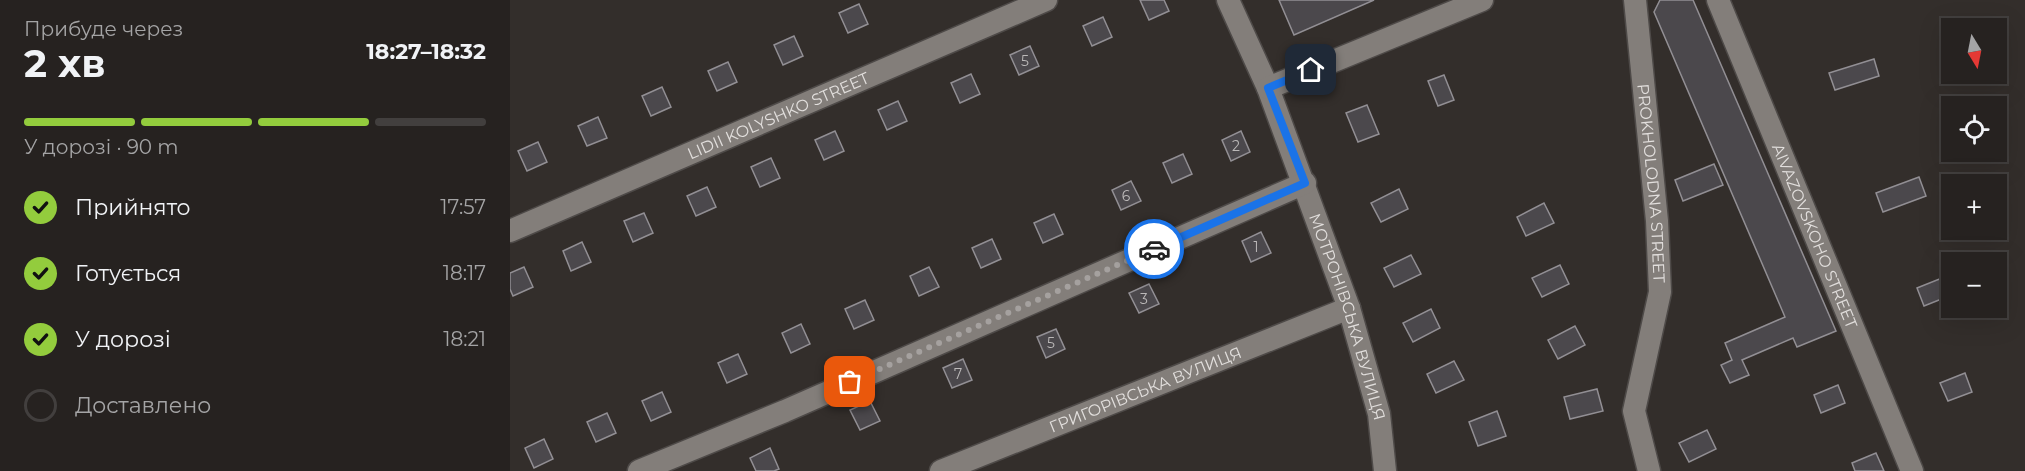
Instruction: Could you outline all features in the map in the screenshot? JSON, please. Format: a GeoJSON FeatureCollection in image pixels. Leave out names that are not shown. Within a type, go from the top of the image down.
{"type":"FeatureCollection","features":[{"type":"Feature","properties":{"kind":"street","name":"LIDII KOLYSHKO STREET"},"geometry":{"type":"LineString","coordinates":[[510,231],[1046,0]]}},
{"type":"Feature","properties":{"kind":"street","name":"МОТРОНІВСЬКА ВУЛИЦЯ"},"geometry":{"type":"LineString","coordinates":[[1228,0],[1268,88],[1350,308],[1379,414],[1385,471]]}},
{"type":"Feature","properties":{"kind":"street"},"geometry":{"type":"LineString","coordinates":[[1268,88],[1482,0]]}},
{"type":"Feature","properties":{"kind":"street","name":"PROKHOLODNA STREET"},"geometry":{"type":"LineString","coordinates":[[1635,0],[1650,145],[1660,292],[1634,411],[1649,471]]}},
{"type":"Feature","properties":{"kind":"street","name":"AIVAZOVSKOHO STREET"},"geometry":{"type":"LineString","coordinates":[[1718,0],[1912,471]]}},
{"type":"Feature","properties":{"kind":"street"},"geometry":{"type":"LineString","coordinates":[[639,471],[785,411],[1305,183]]}},
{"type":"Feature","properties":{"kind":"street","name":"ГРИГОРІВСЬКА ВУЛИЦЯ"},"geometry":{"type":"LineString","coordinates":[[941,471],[1350,308]]}},
{"type":"Feature","properties":{"kind":"building"},"geometry":{"type":"Polygon","coordinates":[[[1140,0],[1164,0],[1169,11],[1149,20],[1140,0]]]}},
{"type":"Feature","properties":{"kind":"building"},"geometry":{"type":"Polygon","coordinates":[[[1279,0],[1374,0],[1294,35],[1279,0]]]}},
{"type":"Feature","properties":{"kind":"building"},"geometry":{"type":"Polygon","coordinates":[[[1660,0],[1693,0],[1836,331],[1797,347],[1793,338],[1742,360],[1749,375],[1730,383],[1721,365],[1732,360],[1725,343],[1785,317],[1654,12],[1660,0]]]}},
{"type":"Feature","properties":{"kind":"building"},"geometry":{"type":"Polygon","coordinates":[[[859,4],[868,24],[848,33],[839,13],[859,4]]]}},
{"type":"Feature","properties":{"kind":"building"},"geometry":{"type":"Polygon","coordinates":[[[1103,17],[1112,37],[1092,46],[1083,26],[1103,17]]]}},
{"type":"Feature","properties":{"kind":"building"},"geometry":{"type":"Polygon","coordinates":[[[794,36],[803,56],[783,65],[774,45],[794,36]]]}},
{"type":"Feature","properties":{"kind":"building"},"geometry":{"type":"Polygon","coordinates":[[[1030,46],[1039,66],[1019,75],[1010,55],[1030,46]]]}},
{"type":"Feature","properties":{"kind":"building"},"geometry":{"type":"Polygon","coordinates":[[[1874,59],[1879,76],[1835,90],[1829,73],[1874,59]]]}},
{"type":"Feature","properties":{"kind":"building"},"geometry":{"type":"Polygon","coordinates":[[[728,62],[737,82],[717,91],[708,71],[728,62]]]}},
{"type":"Feature","properties":{"kind":"building"},"geometry":{"type":"Polygon","coordinates":[[[971,74],[980,94],[960,103],[951,83],[971,74]]]}},
{"type":"Feature","properties":{"kind":"building"},"geometry":{"type":"Polygon","coordinates":[[[1444,75],[1454,100],[1438,106],[1428,81],[1444,75]]]}},
{"type":"Feature","properties":{"kind":"building"},"geometry":{"type":"Polygon","coordinates":[[[662,87],[671,107],[651,116],[642,96],[662,87]]]}},
{"type":"Feature","properties":{"kind":"building"},"geometry":{"type":"Polygon","coordinates":[[[898,101],[907,121],[887,130],[878,110],[898,101]]]}},
{"type":"Feature","properties":{"kind":"building"},"geometry":{"type":"Polygon","coordinates":[[[1367,105],[1379,134],[1358,142],[1346,113],[1367,105]]]}},
{"type":"Feature","properties":{"kind":"building"},"geometry":{"type":"Polygon","coordinates":[[[598,117],[607,138],[587,146],[578,126],[598,117]]]}},
{"type":"Feature","properties":{"kind":"building"},"geometry":{"type":"Polygon","coordinates":[[[835,131],[844,151],[824,160],[815,140],[835,131]]]}},
{"type":"Feature","properties":{"kind":"building"},"geometry":{"type":"Polygon","coordinates":[[[1241,131],[1250,152],[1231,161],[1222,140],[1241,131]]]}},
{"type":"Feature","properties":{"kind":"building"},"geometry":{"type":"Polygon","coordinates":[[[538,142],[547,162],[527,171],[518,151],[538,142]]]}},
{"type":"Feature","properties":{"kind":"building"},"geometry":{"type":"Polygon","coordinates":[[[1183,154],[1192,174],[1172,183],[1163,163],[1183,154]]]}},
{"type":"Feature","properties":{"kind":"building"},"geometry":{"type":"Polygon","coordinates":[[[771,158],[780,178],[760,187],[751,167],[771,158]]]}},
{"type":"Feature","properties":{"kind":"building"},"geometry":{"type":"Polygon","coordinates":[[[1714,164],[1723,185],[1683,201],[1675,180],[1714,164]]]}},
{"type":"Feature","properties":{"kind":"building"},"geometry":{"type":"Polygon","coordinates":[[[1919,177],[1926,196],[1883,212],[1876,193],[1919,177]]]}},
{"type":"Feature","properties":{"kind":"building"},"geometry":{"type":"Polygon","coordinates":[[[1131,181],[1141,201],[1121,210],[1112,190],[1131,181]]]}},
{"type":"Feature","properties":{"kind":"building"},"geometry":{"type":"Polygon","coordinates":[[[707,187],[716,207],[696,216],[687,196],[707,187]]]}},
{"type":"Feature","properties":{"kind":"building"},"geometry":{"type":"Polygon","coordinates":[[[1399,189],[1408,209],[1381,222],[1371,203],[1399,189]]]}},
{"type":"Feature","properties":{"kind":"building"},"geometry":{"type":"Polygon","coordinates":[[[1544,203],[1554,223],[1526,236],[1517,217],[1544,203]]]}},
{"type":"Feature","properties":{"kind":"building"},"geometry":{"type":"Polygon","coordinates":[[[644,213],[653,233],[633,242],[624,221],[644,213]]]}},
{"type":"Feature","properties":{"kind":"building"},"geometry":{"type":"Polygon","coordinates":[[[1054,214],[1063,234],[1043,243],[1034,223],[1054,214]]]}},
{"type":"Feature","properties":{"kind":"building"},"geometry":{"type":"Polygon","coordinates":[[[1261,232],[1271,253],[1251,262],[1242,241],[1261,232]]]}},
{"type":"Feature","properties":{"kind":"building"},"geometry":{"type":"Polygon","coordinates":[[[992,239],[1001,259],[981,268],[972,248],[992,239]]]}},
{"type":"Feature","properties":{"kind":"building"},"geometry":{"type":"Polygon","coordinates":[[[582,242],[591,262],[571,271],[563,251],[582,242]]]}},
{"type":"Feature","properties":{"kind":"building"},"geometry":{"type":"Polygon","coordinates":[[[1411,255],[1421,274],[1394,287],[1384,268],[1411,255]]]}},
{"type":"Feature","properties":{"kind":"building"},"geometry":{"type":"Polygon","coordinates":[[[1560,265],[1569,284],[1542,297],[1532,278],[1560,265]]]}},
{"type":"Feature","properties":{"kind":"building"},"geometry":{"type":"Polygon","coordinates":[[[524,267],[533,287],[513,296],[510,289],[510,273],[524,267]]]}},
{"type":"Feature","properties":{"kind":"building"},"geometry":{"type":"Polygon","coordinates":[[[929,267],[939,287],[919,296],[910,276],[929,267]]]}},
{"type":"Feature","properties":{"kind":"building"},"geometry":{"type":"Polygon","coordinates":[[[1941,278],[1941,299],[1924,306],[1917,288],[1941,278]]]}},
{"type":"Feature","properties":{"kind":"building"},"geometry":{"type":"Polygon","coordinates":[[[1149,284],[1159,304],[1139,313],[1129,293],[1149,284]]]}},
{"type":"Feature","properties":{"kind":"building"},"geometry":{"type":"Polygon","coordinates":[[[865,300],[874,320],[854,329],[845,309],[865,300]]]}},
{"type":"Feature","properties":{"kind":"building"},"geometry":{"type":"Polygon","coordinates":[[[1431,309],[1440,328],[1413,342],[1403,323],[1431,309]]]}},
{"type":"Feature","properties":{"kind":"building"},"geometry":{"type":"Polygon","coordinates":[[[801,324],[810,344],[791,353],[782,333],[801,324]]]}},
{"type":"Feature","properties":{"kind":"building"},"geometry":{"type":"Polygon","coordinates":[[[1575,326],[1585,345],[1558,359],[1548,340],[1575,326]]]}},
{"type":"Feature","properties":{"kind":"building"},"geometry":{"type":"Polygon","coordinates":[[[1056,329],[1065,349],[1046,358],[1037,337],[1056,329]]]}},
{"type":"Feature","properties":{"kind":"building"},"geometry":{"type":"Polygon","coordinates":[[[738,354],[747,374],[727,383],[718,363],[738,354]]]}},
{"type":"Feature","properties":{"kind":"building"},"geometry":{"type":"Polygon","coordinates":[[[963,359],[972,380],[952,388],[943,368],[963,359]]]}},
{"type":"Feature","properties":{"kind":"building"},"geometry":{"type":"Polygon","coordinates":[[[1454,361],[1464,380],[1436,393],[1427,374],[1454,361]]]}},
{"type":"Feature","properties":{"kind":"building"},"geometry":{"type":"Polygon","coordinates":[[[1965,373],[1972,392],[1948,401],[1940,383],[1965,373]]]}},
{"type":"Feature","properties":{"kind":"building"},"geometry":{"type":"Polygon","coordinates":[[[1838,385],[1845,403],[1821,413],[1814,395],[1838,385]]]}},
{"type":"Feature","properties":{"kind":"building"},"geometry":{"type":"Polygon","coordinates":[[[1597,389],[1603,411],[1570,419],[1564,397],[1597,389]]]}},
{"type":"Feature","properties":{"kind":"building"},"geometry":{"type":"Polygon","coordinates":[[[662,392],[671,412],[651,421],[642,401],[662,392]]]}},
{"type":"Feature","properties":{"kind":"building"},"geometry":{"type":"Polygon","coordinates":[[[870,401],[880,421],[860,430],[850,410],[870,401]]]}},
{"type":"Feature","properties":{"kind":"building"},"geometry":{"type":"Polygon","coordinates":[[[1497,411],[1506,436],[1478,446],[1469,422],[1497,411]]]}},
{"type":"Feature","properties":{"kind":"building"},"geometry":{"type":"Polygon","coordinates":[[[607,413],[616,433],[596,442],[587,422],[607,413]]]}},
{"type":"Feature","properties":{"kind":"building"},"geometry":{"type":"Polygon","coordinates":[[[1707,430],[1716,449],[1689,462],[1679,443],[1707,430]]]}},
{"type":"Feature","properties":{"kind":"building"},"geometry":{"type":"Polygon","coordinates":[[[544,439],[553,459],[534,468],[525,448],[544,439]]]}},
{"type":"Feature","properties":{"kind":"building"},"geometry":{"type":"Polygon","coordinates":[[[770,448],[779,469],[756,471],[750,458],[770,448]]]}},
{"type":"Feature","properties":{"kind":"building"},"geometry":{"type":"Polygon","coordinates":[[[1876,453],[1884,471],[1855,471],[1852,463],[1876,453]]]}},
{"type":"Feature","properties":{"kind":"way so far"},"geometry":{"type":"LineString","coordinates":[[850,382],[1154,249]]}},
{"type":"Feature","properties":{"kind":"route"},"geometry":{"type":"LineString","coordinates":[[1154,249],[1305,183],[1268,88],[1311,70]]}}]}
